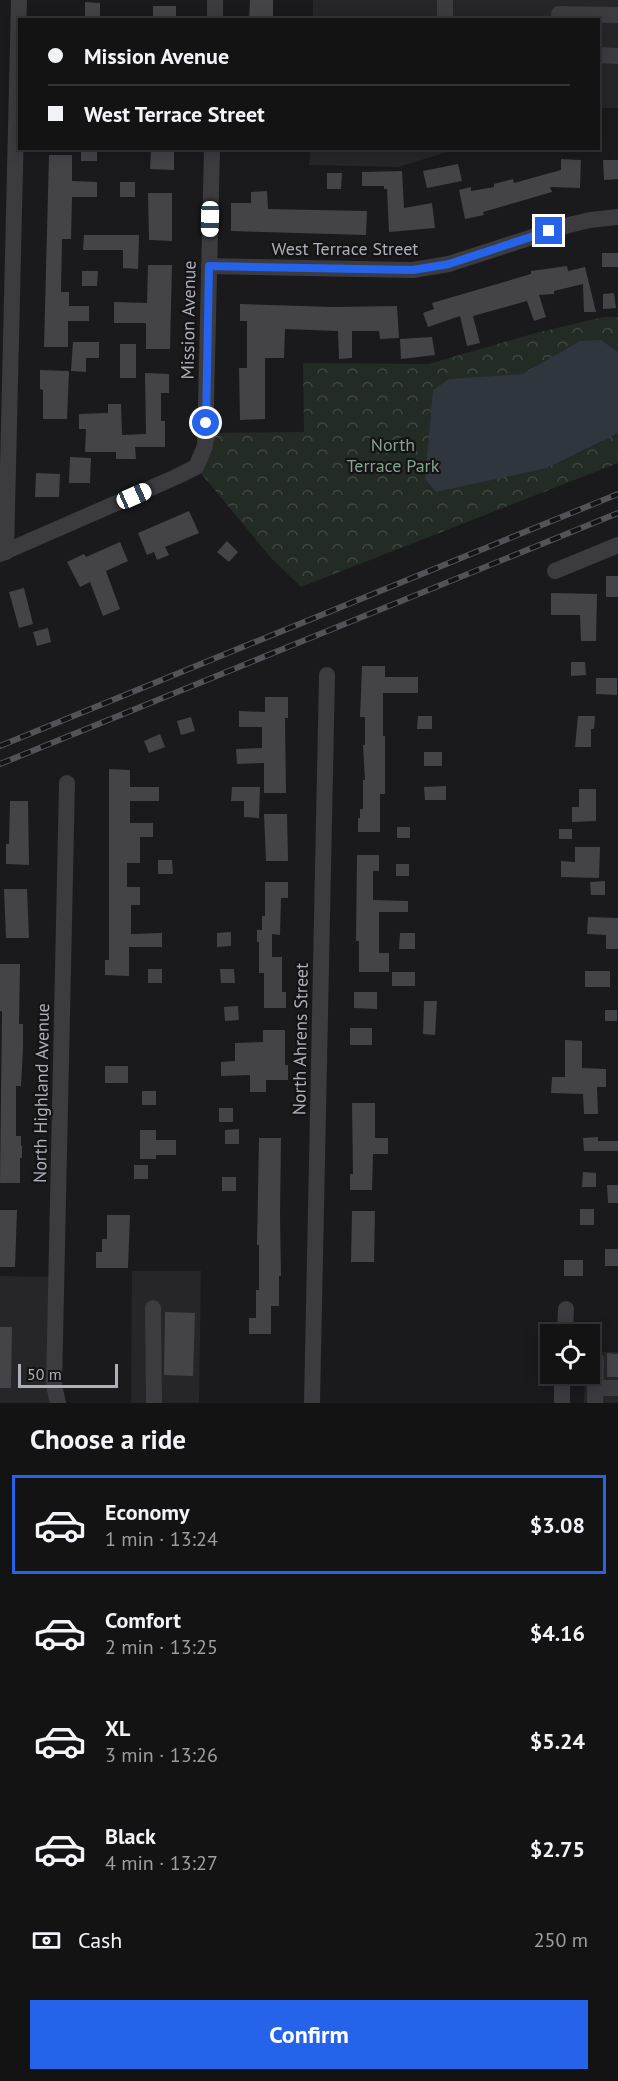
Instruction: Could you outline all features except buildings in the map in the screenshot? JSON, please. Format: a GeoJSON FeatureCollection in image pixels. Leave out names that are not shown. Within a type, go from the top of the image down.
{"type":"FeatureCollection","features":[{"type":"Feature","properties":{"kind":"street"},"geometry":{"type":"LineString","coordinates":[[18,18],[19,0]]}},
{"type":"Feature","properties":{"kind":"street"},"geometry":{"type":"LineString","coordinates":[[215,0],[215,18]]}},
{"type":"Feature","properties":{"kind":"street"},"geometry":{"type":"LineString","coordinates":[[445,0],[446,18]]}},
{"type":"Feature","properties":{"kind":"street"},"geometry":{"type":"LineString","coordinates":[[559,11],[618,15]]}},
{"type":"Feature","properties":{"kind":"street"},"geometry":{"type":"LineString","coordinates":[[3,553],[18,35]]}},
{"type":"Feature","properties":{"kind":"street"},"geometry":{"type":"LineString","coordinates":[[600,55],[618,56]]}},
{"type":"Feature","properties":{"kind":"street","name":"Mission Avenue"},"geometry":{"type":"LineString","coordinates":[[3,553],[196,467],[205,446],[212,150]]}},
{"type":"Feature","properties":{"kind":"street","name":"West Terrace Street"},"geometry":{"type":"LineString","coordinates":[[209,266],[413,270],[449,264],[569,225],[618,216]]}},
{"type":"Feature","properties":{"kind":"street"},"geometry":{"type":"LineString","coordinates":[[555,571],[618,545]]}},
{"type":"Feature","properties":{"kind":"street","name":"North Ahrens Street"},"geometry":{"type":"LineString","coordinates":[[312,1403],[327,675]]}},
{"type":"Feature","properties":{"kind":"street","name":"North Highland Avenue"},"geometry":{"type":"LineString","coordinates":[[58,1403],[54,1374],[67,783]]}},
{"type":"Feature","properties":{"kind":"street"},"geometry":{"type":"LineString","coordinates":[[153,1308],[154,1403]]}},
{"type":"Feature","properties":{"kind":"street"},"geometry":{"type":"LineString","coordinates":[[565,1324],[566,1309]]}},
{"type":"Feature","properties":{"kind":"street"},"geometry":{"type":"LineString","coordinates":[[562,1384],[562,1403]]}},
{"type":"Feature","properties":{"kind":"street"},"geometry":{"type":"LineString","coordinates":[[595,1395],[618,1388]]}},
{"type":"Feature","properties":{"kind":"shaded area"},"geometry":{"type":"Polygon","coordinates":[[[313,0],[618,0],[618,108],[600,108],[600,18],[313,18],[313,0]]]}},
{"type":"Feature","properties":{"kind":"shaded area"},"geometry":{"type":"Polygon","coordinates":[[[310,150],[455,150],[398,167],[309,165],[310,150]]]}},
{"type":"Feature","properties":{"kind":"shaded area"},"geometry":{"type":"Polygon","coordinates":[[[601,340],[618,352],[618,433],[547,468],[436,492],[425,479],[433,390],[449,379],[523,374],[580,341],[601,340]]]}},
{"type":"Feature","properties":{"kind":"shaded area"},"geometry":{"type":"Polygon","coordinates":[[[132,1271],[201,1271],[199,1403],[131,1403],[132,1271]]]}},
{"type":"Feature","properties":{"kind":"shaded area"},"geometry":{"type":"Polygon","coordinates":[[[0,1276],[53,1277],[51,1403],[0,1403],[0,1276]]]}},
{"type":"Feature","properties":{"kind":"shaded area"},"geometry":{"type":"Polygon","coordinates":[[[600,1352],[618,1352],[618,1403],[584,1403],[585,1384],[600,1384],[600,1352]]]}},
{"type":"Feature","properties":{"kind":"green space","name":"North Terrace Park"},"geometry":{"type":"Polygon","coordinates":[[[603,317],[618,317],[618,463],[301,587],[271,558],[199,471],[212,433],[304,432],[303,363],[428,364],[536,333],[603,317]]]}},
{"type":"Feature","properties":{"kind":"railway"},"geometry":{"type":"LineString","coordinates":[[0,746],[618,494]]}},
{"type":"Feature","properties":{"kind":"railway"},"geometry":{"type":"LineString","coordinates":[[0,764],[618,513]]}},
{"type":"Feature","properties":{"kind":"route"},"geometry":{"type":"LineString","coordinates":[[206,423],[209,266],[413,270],[449,264],[549,231]]}}]}
